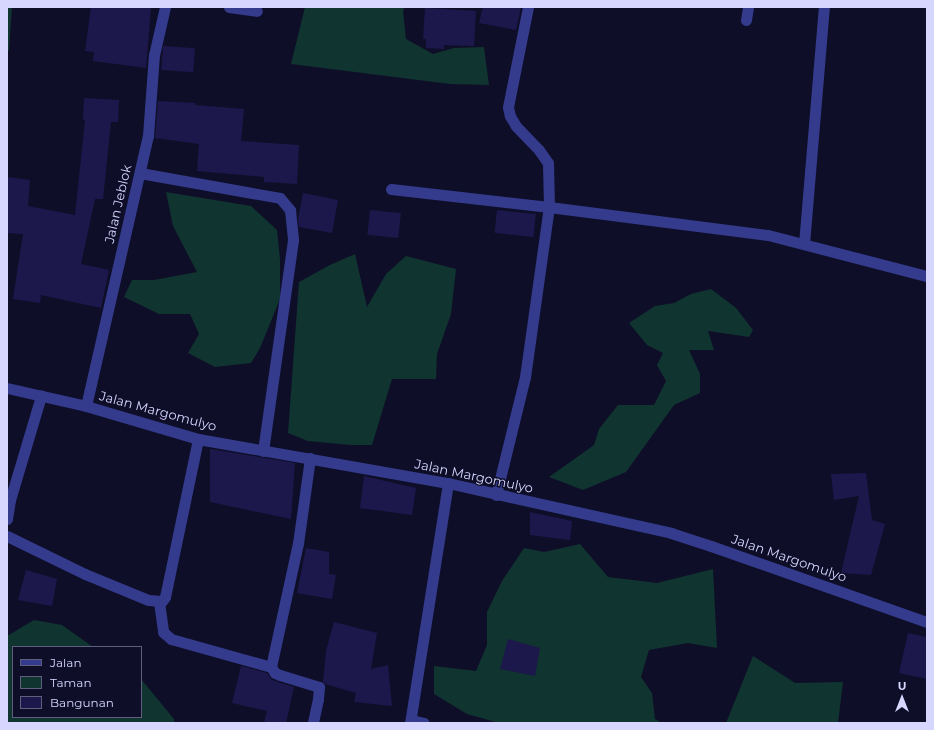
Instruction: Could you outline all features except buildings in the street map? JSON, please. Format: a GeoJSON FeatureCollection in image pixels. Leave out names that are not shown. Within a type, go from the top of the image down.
{"type":"FeatureCollection","features":[{"type":"Feature","properties":{"kind":"street","name":"Jalan Jeblok"},"geometry":{"type":"LineString","coordinates":[[86,406],[140,174],[151,110],[154,55],[164,7]]}},
{"type":"Feature","properties":{"kind":"street"},"geometry":{"type":"LineString","coordinates":[[228,7],[257,11]]}},
{"type":"Feature","properties":{"kind":"street"},"geometry":{"type":"LineString","coordinates":[[496,495],[525,377],[549,207],[548,163],[539,150],[516,126],[510,116],[508,107],[528,7]]}},
{"type":"Feature","properties":{"kind":"street"},"geometry":{"type":"LineString","coordinates":[[746,20],[748,7]]}},
{"type":"Feature","properties":{"kind":"street"},"geometry":{"type":"LineString","coordinates":[[804,244],[824,7]]}},
{"type":"Feature","properties":{"kind":"street"},"geometry":{"type":"LineString","coordinates":[[140,174],[280,198],[290,210],[293,240],[263,451]]}},
{"type":"Feature","properties":{"kind":"street"},"geometry":{"type":"LineString","coordinates":[[391,189],[549,207],[768,235],[927,276]]}},
{"type":"Feature","properties":{"kind":"street","name":"Jalan Margomulyo"},"geometry":{"type":"LineString","coordinates":[[7,388],[86,406],[198,438],[263,451],[448,483],[671,534],[712,546],[927,622]]}},
{"type":"Feature","properties":{"kind":"street"},"geometry":{"type":"LineString","coordinates":[[7,519],[10,500],[41,396]]}},
{"type":"Feature","properties":{"kind":"street"},"geometry":{"type":"LineString","coordinates":[[7,536],[85,574],[148,600],[158,602],[165,597],[198,438]]}},
{"type":"Feature","properties":{"kind":"street"},"geometry":{"type":"LineString","coordinates":[[271,667],[298,543],[310,458]]}},
{"type":"Feature","properties":{"kind":"street"},"geometry":{"type":"LineString","coordinates":[[424,723],[410,721],[448,483]]}},
{"type":"Feature","properties":{"kind":"street"},"geometry":{"type":"LineString","coordinates":[[158,602],[163,632],[171,639],[271,667],[275,673],[319,687],[318,699],[312,723]]}},
{"type":"Feature","properties":{"kind":"green space"},"geometry":{"type":"Polygon","coordinates":[[[7,7],[12,7],[9,50],[7,52],[7,7]]]}},
{"type":"Feature","properties":{"kind":"green space"},"geometry":{"type":"Polygon","coordinates":[[[305,7],[405,7],[403,11],[406,39],[433,54],[454,48],[484,47],[489,85],[450,84],[291,64],[305,7]]]}},
{"type":"Feature","properties":{"kind":"green space"},"geometry":{"type":"Polygon","coordinates":[[[166,192],[251,206],[277,230],[280,259],[280,299],[260,348],[251,363],[215,367],[188,353],[199,334],[190,314],[159,314],[124,297],[132,280],[154,280],[197,272],[173,226],[166,192]]]}},
{"type":"Feature","properties":{"kind":"green space"},"geometry":{"type":"Polygon","coordinates":[[[355,254],[367,307],[386,274],[406,256],[456,269],[451,314],[437,354],[436,379],[392,379],[372,445],[350,445],[308,441],[288,433],[299,282],[330,265],[355,254]]]}},
{"type":"Feature","properties":{"kind":"green space"},"geometry":{"type":"Polygon","coordinates":[[[711,289],[736,308],[753,330],[749,337],[708,331],[714,350],[689,350],[700,374],[700,393],[674,405],[626,472],[583,490],[549,477],[594,445],[599,429],[618,405],[654,405],[666,381],[657,365],[663,353],[647,345],[629,323],[655,306],[674,303],[691,294],[711,289]]]}},
{"type":"Feature","properties":{"kind":"green space"},"geometry":{"type":"Polygon","coordinates":[[[580,544],[608,577],[657,583],[713,569],[717,648],[688,643],[649,650],[641,677],[652,693],[655,719],[662,723],[499,723],[467,714],[434,694],[434,666],[476,671],[487,645],[487,612],[502,581],[524,548],[544,552],[580,544]]]}},
{"type":"Feature","properties":{"kind":"green space"},"geometry":{"type":"Polygon","coordinates":[[[34,620],[62,625],[92,646],[12,646],[12,718],[142,718],[142,680],[174,719],[174,723],[7,723],[7,636],[34,620]]]}},
{"type":"Feature","properties":{"kind":"green space"},"geometry":{"type":"Polygon","coordinates":[[[753,656],[795,683],[843,682],[838,723],[726,723],[753,656]]]}}]}
